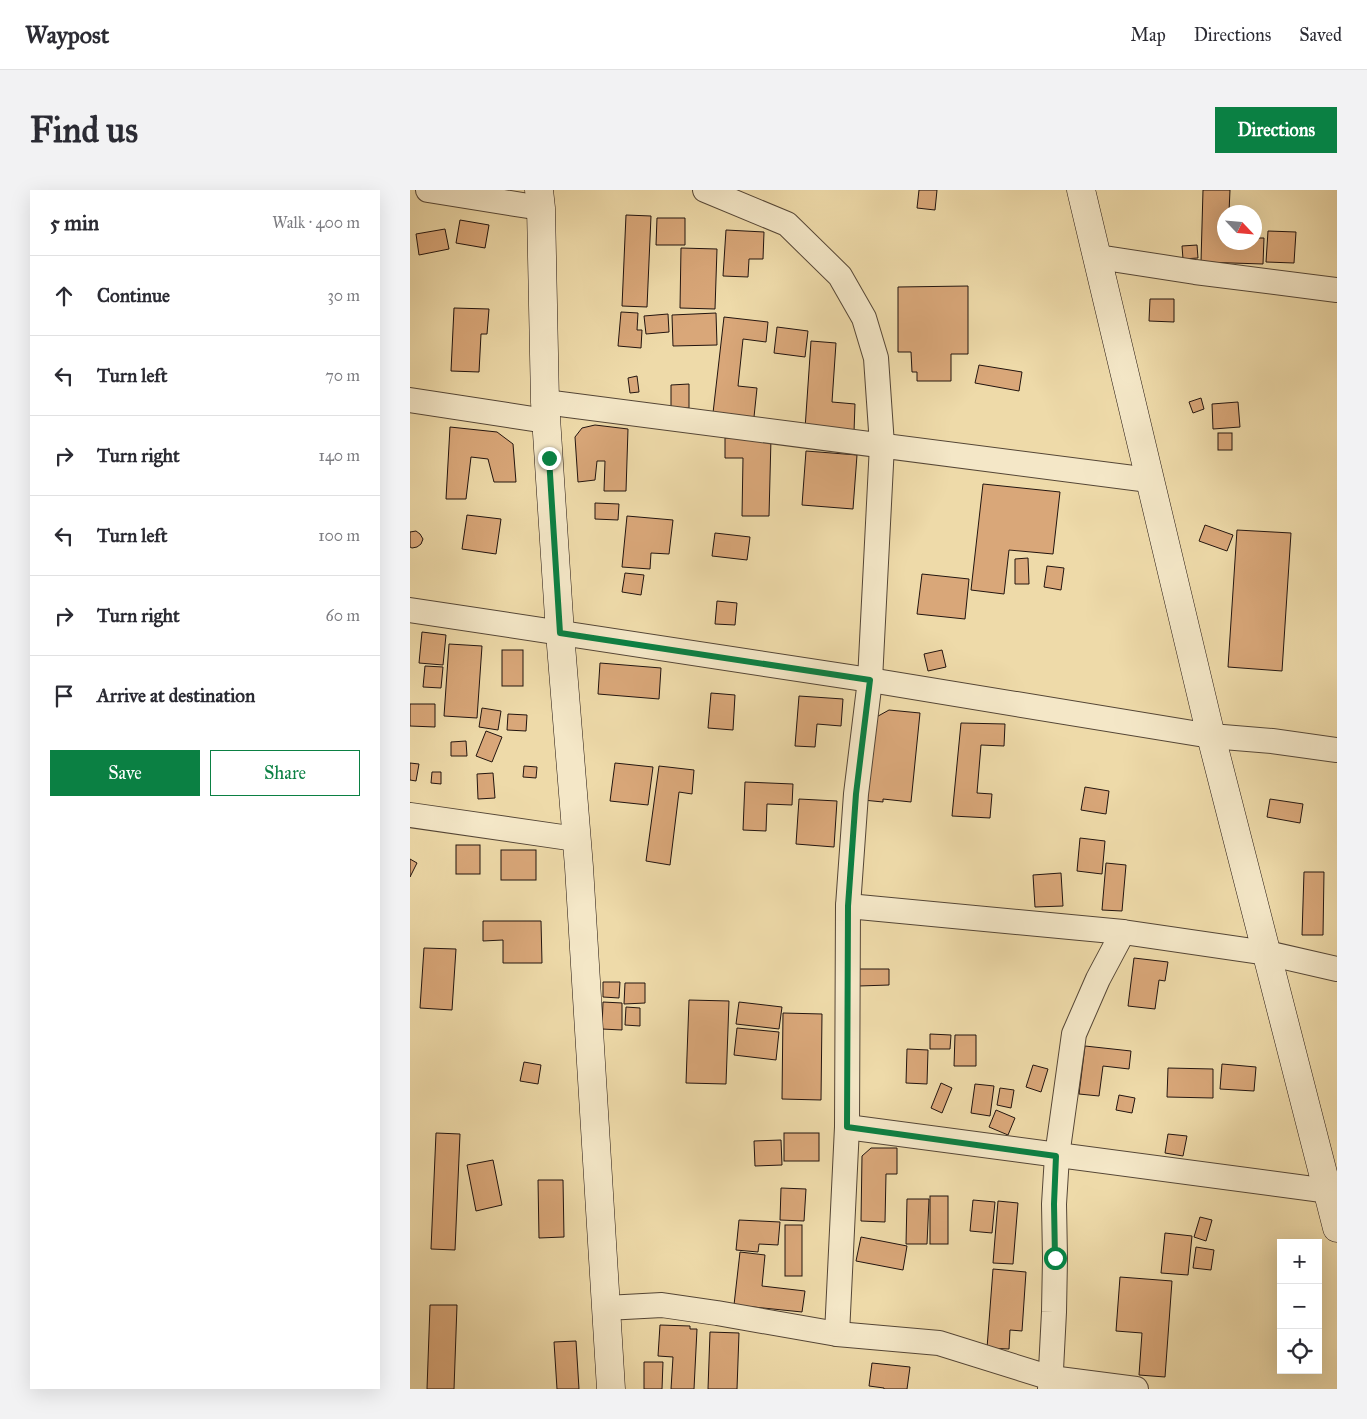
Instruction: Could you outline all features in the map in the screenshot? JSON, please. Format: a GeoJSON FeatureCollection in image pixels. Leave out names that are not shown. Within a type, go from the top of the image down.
{"type":"FeatureCollection","features":[{"type":"Feature","properties":{"kind":"main road"},"geometry":{"type":"LineString","coordinates":[[1081,190],[1211,736],[1267,953],[1332,1192],[1337,1228]]}},
{"type":"Feature","properties":{"kind":"main road"},"geometry":{"type":"LineString","coordinates":[[540,199],[545,411],[576,839],[611,1389]]}},
{"type":"Feature","properties":{"kind":"street"},"geometry":{"type":"LineString","coordinates":[[428,190],[540,199]]}},
{"type":"Feature","properties":{"kind":"street"},"geometry":{"type":"LineString","coordinates":[[705,190],[787,224],[840,276],[864,318],[876,358],[882,445],[870,680],[856,794],[848,906],[847,1127],[837,1334]]}},
{"type":"Feature","properties":{"kind":"street"},"geometry":{"type":"LineString","coordinates":[[1098,257],[1195,272],[1337,290]]}},
{"type":"Feature","properties":{"kind":"street"},"geometry":{"type":"LineString","coordinates":[[410,400],[545,411],[882,445],[1149,480]]}},
{"type":"Feature","properties":{"kind":"street"},"geometry":{"type":"LineString","coordinates":[[410,610],[870,680],[1211,736],[1272,741],[1337,750]]}},
{"type":"Feature","properties":{"kind":"street"},"geometry":{"type":"LineString","coordinates":[[410,815],[576,839]]}},
{"type":"Feature","properties":{"kind":"street"},"geometry":{"type":"LineString","coordinates":[[848,906],[1122,932],[1267,953],[1337,968]]}},
{"type":"Feature","properties":{"kind":"street"},"geometry":{"type":"LineString","coordinates":[[1051,1383],[1056,1156],[1074,1034],[1098,978],[1122,932]]}},
{"type":"Feature","properties":{"kind":"street"},"geometry":{"type":"LineString","coordinates":[[847,1127],[1332,1192]]}},
{"type":"Feature","properties":{"kind":"street"},"geometry":{"type":"LineString","coordinates":[[606,1308],[662,1306],[717,1313],[837,1334],[939,1343],[1051,1383],[1136,1389]]}},
{"type":"Feature","properties":{"kind":"building"},"geometry":{"type":"Polygon","coordinates":[[[919,190],[937,190],[935,210],[917,208],[919,190]]]}},
{"type":"Feature","properties":{"kind":"building"},"geometry":{"type":"Polygon","coordinates":[[[1203,190],[1230,190],[1229,205],[1217,205],[1217,250],[1262,250],[1262,238],[1264,238],[1263,264],[1201,262],[1203,190]]]}},
{"type":"Feature","properties":{"kind":"building"},"geometry":{"type":"Polygon","coordinates":[[[626,215],[651,216],[647,307],[622,306],[626,215]]]}},
{"type":"Feature","properties":{"kind":"building"},"geometry":{"type":"Polygon","coordinates":[[[657,218],[685,218],[685,245],[656,245],[657,218]]]}},
{"type":"Feature","properties":{"kind":"building"},"geometry":{"type":"Polygon","coordinates":[[[460,220],[489,225],[485,248],[456,243],[460,220]]]}},
{"type":"Feature","properties":{"kind":"building"},"geometry":{"type":"Polygon","coordinates":[[[445,229],[449,249],[419,255],[416,234],[445,229]]]}},
{"type":"Feature","properties":{"kind":"building"},"geometry":{"type":"Polygon","coordinates":[[[726,230],[764,232],[763,259],[749,259],[748,277],[723,276],[726,230]]]}},
{"type":"Feature","properties":{"kind":"building"},"geometry":{"type":"Polygon","coordinates":[[[1268,231],[1296,232],[1294,263],[1266,262],[1268,231]]]}},
{"type":"Feature","properties":{"kind":"building"},"geometry":{"type":"Polygon","coordinates":[[[1197,245],[1198,258],[1183,259],[1182,246],[1197,245]]]}},
{"type":"Feature","properties":{"kind":"building"},"geometry":{"type":"Polygon","coordinates":[[[681,248],[717,249],[715,309],[680,308],[681,248]]]}},
{"type":"Feature","properties":{"kind":"building"},"geometry":{"type":"Polygon","coordinates":[[[968,286],[968,354],[951,354],[951,381],[917,381],[917,372],[912,372],[911,352],[898,352],[898,287],[968,286]]]}},
{"type":"Feature","properties":{"kind":"building"},"geometry":{"type":"Polygon","coordinates":[[[1150,299],[1174,299],[1174,322],[1149,321],[1150,299]]]}},
{"type":"Feature","properties":{"kind":"building"},"geometry":{"type":"Polygon","coordinates":[[[454,308],[489,309],[487,334],[481,334],[479,372],[451,371],[454,308]]]}},
{"type":"Feature","properties":{"kind":"building"},"geometry":{"type":"Polygon","coordinates":[[[621,312],[638,313],[637,330],[642,330],[641,348],[618,346],[621,312]]]}},
{"type":"Feature","properties":{"kind":"building"},"geometry":{"type":"Polygon","coordinates":[[[716,313],[717,345],[673,346],[672,315],[716,313]]]}},
{"type":"Feature","properties":{"kind":"building"},"geometry":{"type":"Polygon","coordinates":[[[668,314],[669,332],[646,334],[644,316],[668,314]]]}},
{"type":"Feature","properties":{"kind":"building"},"geometry":{"type":"Polygon","coordinates":[[[724,317],[768,322],[766,342],[743,339],[738,386],[757,388],[754,417],[713,413],[724,317]]]}},
{"type":"Feature","properties":{"kind":"building"},"geometry":{"type":"Polygon","coordinates":[[[777,327],[808,331],[805,357],[774,353],[777,327]]]}},
{"type":"Feature","properties":{"kind":"building"},"geometry":{"type":"Polygon","coordinates":[[[811,341],[836,343],[832,402],[855,404],[854,432],[805,429],[811,341]]]}},
{"type":"Feature","properties":{"kind":"building"},"geometry":{"type":"Polygon","coordinates":[[[979,365],[1022,372],[1019,391],[975,383],[979,365]]]}},
{"type":"Feature","properties":{"kind":"building"},"geometry":{"type":"Polygon","coordinates":[[[637,376],[639,392],[630,393],[628,378],[637,376]]]}},
{"type":"Feature","properties":{"kind":"building"},"geometry":{"type":"Polygon","coordinates":[[[689,384],[689,408],[671,409],[671,385],[689,384]]]}},
{"type":"Feature","properties":{"kind":"building"},"geometry":{"type":"Polygon","coordinates":[[[1201,398],[1204,409],[1193,413],[1189,402],[1201,398]]]}},
{"type":"Feature","properties":{"kind":"building"},"geometry":{"type":"Polygon","coordinates":[[[1238,402],[1240,427],[1213,429],[1212,404],[1238,402]]]}},
{"type":"Feature","properties":{"kind":"building"},"geometry":{"type":"Polygon","coordinates":[[[595,425],[628,429],[626,491],[604,491],[605,461],[597,461],[595,480],[578,482],[575,437],[582,428],[595,425]]]}},
{"type":"Feature","properties":{"kind":"building"},"geometry":{"type":"Polygon","coordinates":[[[450,427],[497,432],[513,444],[516,482],[494,482],[488,459],[471,457],[466,499],[446,499],[450,427]]]}},
{"type":"Feature","properties":{"kind":"building"},"geometry":{"type":"Polygon","coordinates":[[[1218,433],[1232,433],[1232,450],[1218,450],[1218,433]]]}},
{"type":"Feature","properties":{"kind":"building"},"geometry":{"type":"Polygon","coordinates":[[[725,438],[771,438],[769,516],[742,516],[743,458],[725,458],[725,438]]]}},
{"type":"Feature","properties":{"kind":"building"},"geometry":{"type":"Polygon","coordinates":[[[806,451],[857,455],[853,509],[802,505],[806,451]]]}},
{"type":"Feature","properties":{"kind":"building"},"geometry":{"type":"Polygon","coordinates":[[[983,484],[1060,492],[1053,554],[1009,550],[1004,594],[971,590],[983,484]]]}},
{"type":"Feature","properties":{"kind":"building"},"geometry":{"type":"Polygon","coordinates":[[[595,503],[619,504],[618,520],[595,519],[595,503]]]}},
{"type":"Feature","properties":{"kind":"building"},"geometry":{"type":"Polygon","coordinates":[[[467,515],[501,519],[496,554],[462,549],[467,515]]]}},
{"type":"Feature","properties":{"kind":"building"},"geometry":{"type":"Polygon","coordinates":[[[627,516],[673,520],[669,554],[651,553],[650,569],[622,567],[627,516]]]}},
{"type":"Feature","properties":{"kind":"building"},"geometry":{"type":"Polygon","coordinates":[[[1205,525],[1233,535],[1227,551],[1199,541],[1205,525]]]}},
{"type":"Feature","properties":{"kind":"building"},"geometry":{"type":"Polygon","coordinates":[[[1237,530],[1291,533],[1282,671],[1228,667],[1237,530]]]}},
{"type":"Feature","properties":{"kind":"building"},"geometry":{"type":"Polygon","coordinates":[[[416,531],[423,539],[421,544],[412,548],[410,547],[410,532],[416,531]]]}},
{"type":"Feature","properties":{"kind":"building"},"geometry":{"type":"Polygon","coordinates":[[[715,533],[750,537],[747,560],[712,556],[715,533]]]}},
{"type":"Feature","properties":{"kind":"building"},"geometry":{"type":"Polygon","coordinates":[[[1028,558],[1029,584],[1015,584],[1015,559],[1028,558]]]}},
{"type":"Feature","properties":{"kind":"building"},"geometry":{"type":"Polygon","coordinates":[[[1047,566],[1064,568],[1061,590],[1044,587],[1047,566]]]}},
{"type":"Feature","properties":{"kind":"building"},"geometry":{"type":"Polygon","coordinates":[[[625,573],[644,575],[641,595],[622,592],[625,573]]]}},
{"type":"Feature","properties":{"kind":"building"},"geometry":{"type":"Polygon","coordinates":[[[922,574],[969,579],[965,619],[917,614],[922,574]]]}},
{"type":"Feature","properties":{"kind":"building"},"geometry":{"type":"Polygon","coordinates":[[[717,601],[737,603],[735,625],[715,624],[717,601]]]}},
{"type":"Feature","properties":{"kind":"building"},"geometry":{"type":"Polygon","coordinates":[[[422,632],[446,635],[443,665],[419,663],[422,632]]]}},
{"type":"Feature","properties":{"kind":"building"},"geometry":{"type":"Polygon","coordinates":[[[449,644],[482,646],[477,718],[444,716],[449,644]]]}},
{"type":"Feature","properties":{"kind":"building"},"geometry":{"type":"Polygon","coordinates":[[[502,650],[523,650],[523,686],[502,686],[502,650]]]}},
{"type":"Feature","properties":{"kind":"building"},"geometry":{"type":"Polygon","coordinates":[[[942,650],[946,667],[928,671],[924,654],[942,650]]]}},
{"type":"Feature","properties":{"kind":"building"},"geometry":{"type":"Polygon","coordinates":[[[600,663],[661,668],[659,699],[598,694],[600,663]]]}},
{"type":"Feature","properties":{"kind":"building"},"geometry":{"type":"Polygon","coordinates":[[[425,666],[443,667],[441,688],[423,687],[425,666]]]}},
{"type":"Feature","properties":{"kind":"building"},"geometry":{"type":"Polygon","coordinates":[[[711,693],[735,695],[733,730],[708,728],[711,693]]]}},
{"type":"Feature","properties":{"kind":"building"},"geometry":{"type":"Polygon","coordinates":[[[799,696],[843,699],[841,726],[817,724],[815,747],[795,746],[799,696]]]}},
{"type":"Feature","properties":{"kind":"building"},"geometry":{"type":"Polygon","coordinates":[[[410,704],[435,704],[435,727],[410,726],[410,704]]]}},
{"type":"Feature","properties":{"kind":"building"},"geometry":{"type":"Polygon","coordinates":[[[482,708],[501,711],[498,730],[479,727],[482,708]]]}},
{"type":"Feature","properties":{"kind":"building"},"geometry":{"type":"Polygon","coordinates":[[[889,710],[920,713],[911,802],[883,799],[883,802],[863,800],[871,720],[889,710]]]}},
{"type":"Feature","properties":{"kind":"building"},"geometry":{"type":"Polygon","coordinates":[[[508,714],[527,715],[526,731],[507,730],[508,714]]]}},
{"type":"Feature","properties":{"kind":"building"},"geometry":{"type":"Polygon","coordinates":[[[961,723],[1005,724],[1004,746],[981,745],[977,793],[992,794],[990,818],[952,816],[961,723]]]}},
{"type":"Feature","properties":{"kind":"building"},"geometry":{"type":"Polygon","coordinates":[[[486,731],[502,737],[492,762],[476,756],[486,731]]]}},
{"type":"Feature","properties":{"kind":"building"},"geometry":{"type":"Polygon","coordinates":[[[466,741],[467,756],[451,756],[451,742],[466,741]]]}},
{"type":"Feature","properties":{"kind":"building"},"geometry":{"type":"Polygon","coordinates":[[[410,763],[419,764],[416,781],[410,780],[410,763]]]}},
{"type":"Feature","properties":{"kind":"building"},"geometry":{"type":"Polygon","coordinates":[[[615,763],[653,767],[648,805],[610,801],[615,763]]]}},
{"type":"Feature","properties":{"kind":"building"},"geometry":{"type":"Polygon","coordinates":[[[524,766],[537,767],[536,778],[523,777],[524,766]]]}},
{"type":"Feature","properties":{"kind":"building"},"geometry":{"type":"Polygon","coordinates":[[[659,766],[694,770],[692,794],[679,792],[670,865],[646,861],[659,766]]]}},
{"type":"Feature","properties":{"kind":"building"},"geometry":{"type":"Polygon","coordinates":[[[432,772],[441,772],[441,784],[431,783],[432,772]]]}},
{"type":"Feature","properties":{"kind":"building"},"geometry":{"type":"Polygon","coordinates":[[[493,773],[495,798],[478,799],[477,774],[493,773]]]}},
{"type":"Feature","properties":{"kind":"building"},"geometry":{"type":"Polygon","coordinates":[[[745,782],[793,784],[792,805],[767,804],[766,831],[743,830],[745,782]]]}},
{"type":"Feature","properties":{"kind":"building"},"geometry":{"type":"Polygon","coordinates":[[[1085,787],[1109,791],[1106,814],[1081,810],[1085,787]]]}},
{"type":"Feature","properties":{"kind":"building"},"geometry":{"type":"Polygon","coordinates":[[[799,799],[837,801],[834,847],[796,844],[799,799]]]}},
{"type":"Feature","properties":{"kind":"building"},"geometry":{"type":"Polygon","coordinates":[[[1270,799],[1303,804],[1300,823],[1267,817],[1270,799]]]}},
{"type":"Feature","properties":{"kind":"building"},"geometry":{"type":"Polygon","coordinates":[[[1080,838],[1105,841],[1102,874],[1077,871],[1080,838]]]}},
{"type":"Feature","properties":{"kind":"building"},"geometry":{"type":"Polygon","coordinates":[[[456,845],[480,845],[480,874],[456,874],[456,845]]]}},
{"type":"Feature","properties":{"kind":"building"},"geometry":{"type":"Polygon","coordinates":[[[501,850],[536,850],[536,880],[501,880],[501,850]]]}},
{"type":"Feature","properties":{"kind":"building"},"geometry":{"type":"Polygon","coordinates":[[[410,859],[417,863],[410,877],[410,859]]]}},
{"type":"Feature","properties":{"kind":"building"},"geometry":{"type":"Polygon","coordinates":[[[1106,863],[1126,865],[1122,911],[1102,910],[1106,863]]]}},
{"type":"Feature","properties":{"kind":"building"},"geometry":{"type":"Polygon","coordinates":[[[1304,872],[1324,872],[1323,935],[1302,935],[1304,872]]]}},
{"type":"Feature","properties":{"kind":"building"},"geometry":{"type":"Polygon","coordinates":[[[1061,873],[1063,906],[1035,907],[1033,875],[1061,873]]]}},
{"type":"Feature","properties":{"kind":"building"},"geometry":{"type":"Polygon","coordinates":[[[483,921],[541,921],[542,963],[503,963],[503,940],[483,941],[483,921]]]}},
{"type":"Feature","properties":{"kind":"building"},"geometry":{"type":"Polygon","coordinates":[[[424,948],[456,949],[452,1010],[420,1008],[424,948]]]}},
{"type":"Feature","properties":{"kind":"building"},"geometry":{"type":"Polygon","coordinates":[[[1134,958],[1168,962],[1165,981],[1159,980],[1155,1009],[1128,1006],[1134,958]]]}},
{"type":"Feature","properties":{"kind":"building"},"geometry":{"type":"Polygon","coordinates":[[[859,969],[889,969],[889,985],[859,986],[859,969]]]}},
{"type":"Feature","properties":{"kind":"building"},"geometry":{"type":"Polygon","coordinates":[[[603,982],[620,982],[619,998],[603,997],[603,982]]]}},
{"type":"Feature","properties":{"kind":"building"},"geometry":{"type":"Polygon","coordinates":[[[625,983],[645,983],[645,1003],[624,1004],[625,983]]]}},
{"type":"Feature","properties":{"kind":"building"},"geometry":{"type":"Polygon","coordinates":[[[689,1000],[729,1001],[726,1084],[686,1083],[689,1000]]]}},
{"type":"Feature","properties":{"kind":"building"},"geometry":{"type":"Polygon","coordinates":[[[603,1002],[622,1003],[622,1030],[602,1029],[603,1002]]]}},
{"type":"Feature","properties":{"kind":"building"},"geometry":{"type":"Polygon","coordinates":[[[739,1002],[782,1007],[779,1029],[736,1024],[739,1002]]]}},
{"type":"Feature","properties":{"kind":"building"},"geometry":{"type":"Polygon","coordinates":[[[626,1007],[640,1008],[640,1026],[625,1025],[626,1007]]]}},
{"type":"Feature","properties":{"kind":"building"},"geometry":{"type":"Polygon","coordinates":[[[783,1013],[822,1014],[821,1100],[782,1099],[783,1013]]]}},
{"type":"Feature","properties":{"kind":"building"},"geometry":{"type":"Polygon","coordinates":[[[737,1028],[779,1032],[776,1060],[734,1055],[737,1028]]]}},
{"type":"Feature","properties":{"kind":"building"},"geometry":{"type":"Polygon","coordinates":[[[930,1034],[951,1035],[950,1049],[930,1049],[930,1034]]]}},
{"type":"Feature","properties":{"kind":"building"},"geometry":{"type":"Polygon","coordinates":[[[955,1035],[976,1035],[976,1066],[954,1066],[955,1035]]]}},
{"type":"Feature","properties":{"kind":"building"},"geometry":{"type":"Polygon","coordinates":[[[1085,1046],[1131,1051],[1129,1069],[1103,1066],[1099,1096],[1079,1094],[1085,1046]]]}},
{"type":"Feature","properties":{"kind":"building"},"geometry":{"type":"Polygon","coordinates":[[[907,1049],[928,1050],[927,1084],[906,1083],[907,1049]]]}},
{"type":"Feature","properties":{"kind":"building"},"geometry":{"type":"Polygon","coordinates":[[[524,1062],[541,1065],[538,1084],[520,1081],[524,1062]]]}},
{"type":"Feature","properties":{"kind":"building"},"geometry":{"type":"Polygon","coordinates":[[[1222,1064],[1256,1067],[1254,1091],[1220,1089],[1222,1064]]]}},
{"type":"Feature","properties":{"kind":"building"},"geometry":{"type":"Polygon","coordinates":[[[1033,1065],[1048,1069],[1041,1092],[1026,1087],[1033,1065]]]}},
{"type":"Feature","properties":{"kind":"building"},"geometry":{"type":"Polygon","coordinates":[[[1168,1068],[1213,1069],[1213,1098],[1167,1097],[1168,1068]]]}},
{"type":"Feature","properties":{"kind":"building"},"geometry":{"type":"Polygon","coordinates":[[[941,1083],[952,1088],[942,1113],[931,1108],[941,1083]]]}},
{"type":"Feature","properties":{"kind":"building"},"geometry":{"type":"Polygon","coordinates":[[[975,1084],[994,1086],[990,1116],[971,1113],[975,1084]]]}},
{"type":"Feature","properties":{"kind":"building"},"geometry":{"type":"Polygon","coordinates":[[[1000,1088],[1014,1090],[1011,1108],[997,1105],[1000,1088]]]}},
{"type":"Feature","properties":{"kind":"building"},"geometry":{"type":"Polygon","coordinates":[[[1119,1095],[1135,1098],[1132,1113],[1116,1110],[1119,1095]]]}},
{"type":"Feature","properties":{"kind":"building"},"geometry":{"type":"Polygon","coordinates":[[[996,1110],[1015,1118],[1008,1135],[989,1127],[996,1110]]]}},
{"type":"Feature","properties":{"kind":"building"},"geometry":{"type":"Polygon","coordinates":[[[436,1133],[460,1134],[455,1250],[431,1249],[436,1133]]]}},
{"type":"Feature","properties":{"kind":"building"},"geometry":{"type":"Polygon","coordinates":[[[784,1133],[819,1133],[819,1161],[784,1161],[784,1133]]]}},
{"type":"Feature","properties":{"kind":"building"},"geometry":{"type":"Polygon","coordinates":[[[1168,1134],[1187,1136],[1183,1156],[1165,1153],[1168,1134]]]}},
{"type":"Feature","properties":{"kind":"building"},"geometry":{"type":"Polygon","coordinates":[[[781,1140],[782,1165],[755,1166],[754,1141],[781,1140]]]}},
{"type":"Feature","properties":{"kind":"building"},"geometry":{"type":"Polygon","coordinates":[[[871,1148],[897,1148],[897,1174],[886,1174],[885,1222],[861,1221],[862,1156],[871,1148]]]}},
{"type":"Feature","properties":{"kind":"building"},"geometry":{"type":"Polygon","coordinates":[[[493,1160],[502,1205],[476,1211],[467,1165],[493,1160]]]}},
{"type":"Feature","properties":{"kind":"building"},"geometry":{"type":"Polygon","coordinates":[[[538,1180],[563,1180],[564,1237],[539,1238],[538,1180]]]}},
{"type":"Feature","properties":{"kind":"building"},"geometry":{"type":"Polygon","coordinates":[[[781,1188],[806,1189],[804,1221],[780,1220],[781,1188]]]}},
{"type":"Feature","properties":{"kind":"building"},"geometry":{"type":"Polygon","coordinates":[[[930,1196],[948,1196],[948,1244],[930,1244],[930,1196]]]}},
{"type":"Feature","properties":{"kind":"building"},"geometry":{"type":"Polygon","coordinates":[[[907,1199],[929,1199],[927,1244],[906,1244],[907,1199]]]}},
{"type":"Feature","properties":{"kind":"building"},"geometry":{"type":"Polygon","coordinates":[[[973,1200],[995,1202],[992,1233],[970,1231],[973,1200]]]}},
{"type":"Feature","properties":{"kind":"building"},"geometry":{"type":"Polygon","coordinates":[[[998,1201],[1018,1203],[1013,1264],[993,1263],[998,1201]]]}},
{"type":"Feature","properties":{"kind":"building"},"geometry":{"type":"Polygon","coordinates":[[[1200,1217],[1212,1220],[1206,1241],[1194,1237],[1200,1217]]]}},
{"type":"Feature","properties":{"kind":"building"},"geometry":{"type":"Polygon","coordinates":[[[739,1220],[780,1222],[778,1245],[759,1244],[758,1252],[736,1250],[739,1220]]]}},
{"type":"Feature","properties":{"kind":"building"},"geometry":{"type":"Polygon","coordinates":[[[785,1225],[802,1225],[802,1276],[785,1276],[785,1225]]]}},
{"type":"Feature","properties":{"kind":"building"},"geometry":{"type":"Polygon","coordinates":[[[1165,1233],[1192,1236],[1188,1275],[1161,1273],[1165,1233]]]}},
{"type":"Feature","properties":{"kind":"building"},"geometry":{"type":"Polygon","coordinates":[[[861,1237],[907,1246],[903,1270],[856,1261],[861,1237]]]}},
{"type":"Feature","properties":{"kind":"building"},"geometry":{"type":"Polygon","coordinates":[[[1196,1247],[1214,1250],[1211,1270],[1193,1268],[1196,1247]]]}},
{"type":"Feature","properties":{"kind":"building"},"geometry":{"type":"Polygon","coordinates":[[[740,1252],[765,1255],[762,1286],[805,1291],[802,1312],[734,1305],[740,1252]]]}},
{"type":"Feature","properties":{"kind":"building"},"geometry":{"type":"Polygon","coordinates":[[[993,1269],[1026,1272],[1022,1331],[1010,1330],[1009,1349],[987,1348],[993,1269]]]}},
{"type":"Feature","properties":{"kind":"building"},"geometry":{"type":"Polygon","coordinates":[[[1120,1277],[1172,1281],[1165,1377],[1139,1375],[1142,1333],[1116,1331],[1120,1277]]]}},
{"type":"Feature","properties":{"kind":"building"},"geometry":{"type":"Polygon","coordinates":[[[430,1305],[457,1305],[454,1389],[427,1389],[430,1305]]]}},
{"type":"Feature","properties":{"kind":"building"},"geometry":{"type":"Polygon","coordinates":[[[660,1325],[690,1326],[690,1329],[697,1329],[694,1389],[671,1389],[673,1357],[658,1356],[660,1325]]]}},
{"type":"Feature","properties":{"kind":"building"},"geometry":{"type":"Polygon","coordinates":[[[710,1332],[739,1333],[737,1389],[708,1389],[710,1332]]]}},
{"type":"Feature","properties":{"kind":"building"},"geometry":{"type":"Polygon","coordinates":[[[576,1341],[579,1389],[557,1389],[554,1342],[576,1341]]]}},
{"type":"Feature","properties":{"kind":"building"},"geometry":{"type":"Polygon","coordinates":[[[644,1362],[663,1362],[662,1389],[644,1389],[644,1362]]]}},
{"type":"Feature","properties":{"kind":"building"},"geometry":{"type":"Polygon","coordinates":[[[872,1363],[910,1367],[907,1389],[884,1389],[869,1386],[872,1363]]]}},
{"type":"Feature","properties":{"kind":"route"},"geometry":{"type":"LineString","coordinates":[[549,458],[560,633],[870,680],[856,794],[848,906],[847,1127],[1056,1156],[1054,1204],[1055,1258]]}}]}
